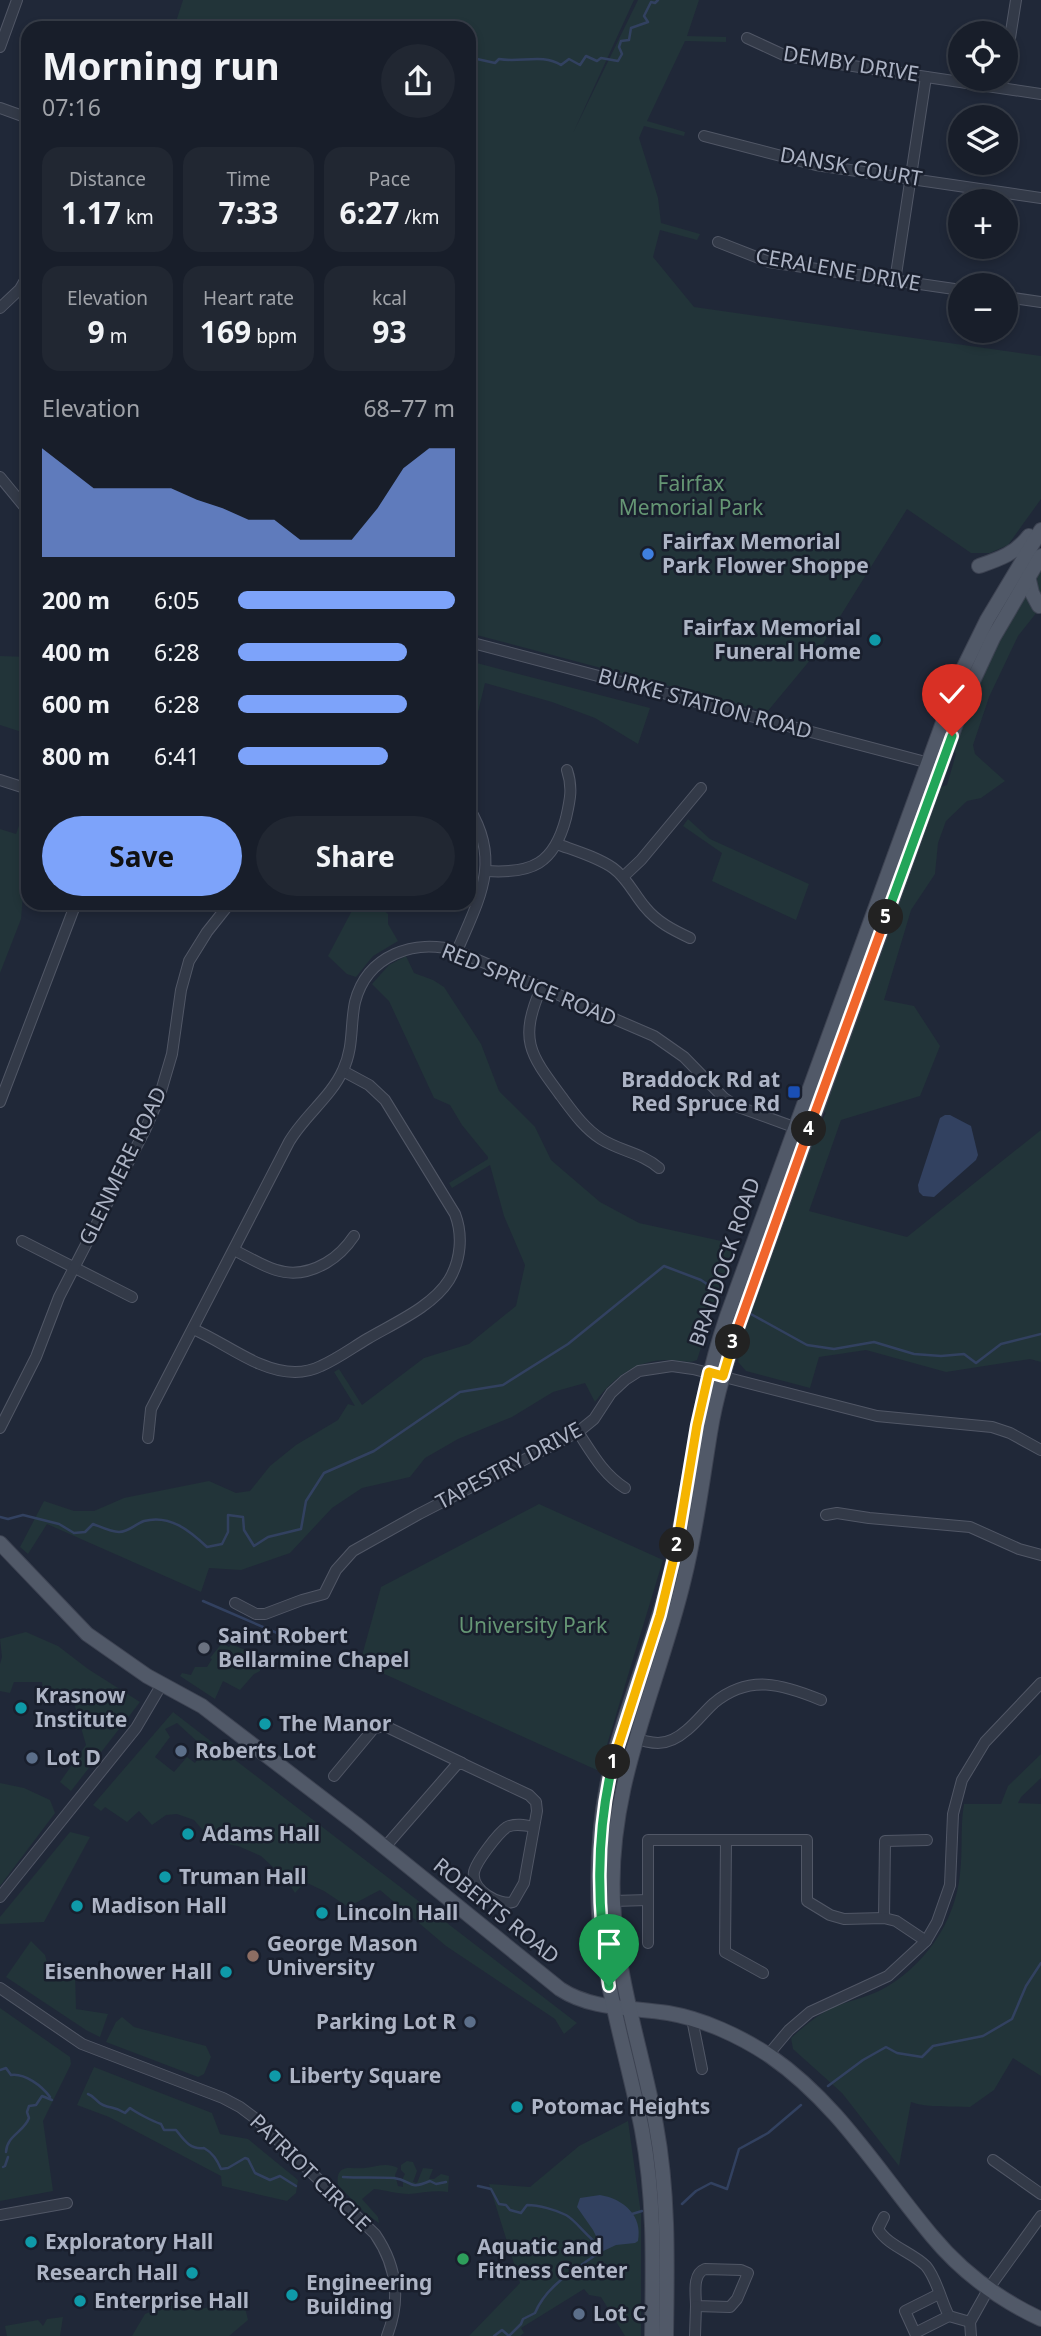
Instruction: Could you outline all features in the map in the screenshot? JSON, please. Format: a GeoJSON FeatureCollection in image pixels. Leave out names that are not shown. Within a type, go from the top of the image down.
{"type":"FeatureCollection","features":[{"type":"Feature","properties":{"kind":"main road"},"geometry":{"type":"LineString","coordinates":[[978,566],[1015,551],[1041,522]]}},
{"type":"Feature","properties":{"kind":"main road","name":"BRADDOCK ROAD"},"geometry":{"type":"LineString","coordinates":[[666,2336],[668,2239],[664,2178],[656,2124],[619,1961],[613,1901],[614,1853],[628,1736],[680,1530],[697,1425],[716,1374],[727,1316],[801,1130],[934,765],[973,647],[1041,530]]}},
{"type":"Feature","properties":{"kind":"main road","name":"BRADDOCK ROAD"},"geometry":{"type":"LineString","coordinates":[[934,765],[976,670],[1041,556]]}},
{"type":"Feature","properties":{"kind":"main road"},"geometry":{"type":"LineString","coordinates":[[1028,576],[1039,606]]}},
{"type":"Feature","properties":{"kind":"main road","name":"ROBERTS ROAD"},"geometry":{"type":"LineString","coordinates":[[0,1543],[87,1634],[117,1658],[202,1706],[385,1847],[558,1987],[582,2001],[668,2013],[692,2020],[730,2034],[768,2055],[820,2098],[951,2257],[989,2288],[1041,2319]]}},
{"type":"Feature","properties":{"kind":"main road","name":"BRADDOCK ROAD"},"geometry":{"type":"LineString","coordinates":[[628,1736],[607,1787],[599,1870],[603,1945],[613,2006],[642,2129],[650,2181],[653,2243],[652,2336]]}},
{"type":"Feature","properties":{"kind":"street"},"geometry":{"type":"LineString","coordinates":[[0,47],[17,0]]}},
{"type":"Feature","properties":{"kind":"street"},"geometry":{"type":"LineString","coordinates":[[1013,21],[1016,0]]}},
{"type":"Feature","properties":{"kind":"street","name":"DEMBY DRIVE"},"geometry":{"type":"LineString","coordinates":[[747,38],[786,55],[948,79]]}},
{"type":"Feature","properties":{"kind":"street"},"geometry":{"type":"LineString","coordinates":[[895,281],[926,77]]}},
{"type":"Feature","properties":{"kind":"street","name":"DEMBY DRIVE"},"geometry":{"type":"LineString","coordinates":[[1018,87],[1041,94]]}},
{"type":"Feature","properties":{"kind":"street"},"geometry":{"type":"LineString","coordinates":[[0,108],[21,116]]}},
{"type":"Feature","properties":{"kind":"street","name":"DANSK COURT"},"geometry":{"type":"LineString","coordinates":[[704,136],[816,165],[1041,198]]}},
{"type":"Feature","properties":{"kind":"street","name":"CERALENE DRIVE"},"geometry":{"type":"LineString","coordinates":[[718,242],[769,262],[948,288]]}},
{"type":"Feature","properties":{"kind":"street"},"geometry":{"type":"LineString","coordinates":[[0,308],[21,287]]}},
{"type":"Feature","properties":{"kind":"street"},"geometry":{"type":"LineString","coordinates":[[1018,299],[1041,302]]}},
{"type":"Feature","properties":{"kind":"street"},"geometry":{"type":"LineString","coordinates":[[0,477],[21,502]]}},
{"type":"Feature","properties":{"kind":"street","name":"BURKE STATION ROAD"},"geometry":{"type":"LineString","coordinates":[[476,644],[934,765]]}},
{"type":"Feature","properties":{"kind":"street"},"geometry":{"type":"LineString","coordinates":[[486,871],[525,870],[545,859],[557,844],[571,797],[572,783],[567,770]]}},
{"type":"Feature","properties":{"kind":"street"},"geometry":{"type":"LineString","coordinates":[[0,780],[21,787]]}},
{"type":"Feature","properties":{"kind":"street"},"geometry":{"type":"LineString","coordinates":[[623,877],[641,860],[701,789]]}},
{"type":"Feature","properties":{"kind":"street"},"geometry":{"type":"LineString","coordinates":[[476,823],[481,834],[486,871],[476,906]]}},
{"type":"Feature","properties":{"kind":"street"},"geometry":{"type":"LineString","coordinates":[[557,844],[599,860],[623,877],[646,909],[662,923],[690,938]]}},
{"type":"Feature","properties":{"kind":"street"},"geometry":{"type":"LineString","coordinates":[[0,1102],[4,1077],[73,910]]}},
{"type":"Feature","properties":{"kind":"street","name":"GLENMERE ROAD"},"geometry":{"type":"LineString","coordinates":[[0,1428],[23,1385],[74,1267],[159,1098],[172,1054],[181,990],[189,961],[224,910]]}},
{"type":"Feature","properties":{"kind":"street"},"geometry":{"type":"LineString","coordinates":[[457,951],[474,910]]}},
{"type":"Feature","properties":{"kind":"street","name":"RED SPRUCE ROAD"},"geometry":{"type":"LineString","coordinates":[[148,1438],[152,1409],[294,1133],[343,1071],[352,1042],[356,999],[363,983],[373,969],[391,955],[413,947],[435,946],[457,951],[662,1041],[684,1057],[724,1098],[736,1106],[801,1130]]}},
{"type":"Feature","properties":{"kind":"street"},"geometry":{"type":"LineString","coordinates":[[541,988],[529,1028],[531,1047],[539,1066],[590,1131],[612,1146],[642,1156],[659,1168]]}},
{"type":"Feature","properties":{"kind":"street"},"geometry":{"type":"LineString","coordinates":[[193,1329],[267,1367],[285,1371],[307,1371],[327,1364],[423,1305],[448,1281],[458,1260],[460,1242],[455,1214],[390,1106],[369,1085],[343,1071]]}},
{"type":"Feature","properties":{"kind":"street"},"geometry":{"type":"LineString","coordinates":[[234,1250],[276,1271],[299,1274],[315,1269],[338,1256],[354,1236]]}},
{"type":"Feature","properties":{"kind":"street"},"geometry":{"type":"LineString","coordinates":[[22,1241],[132,1297]]}},
{"type":"Feature","properties":{"kind":"street","name":"TAPESTRY DRIVE"},"geometry":{"type":"LineString","coordinates":[[234,1603],[256,1614],[265,1614],[324,1594],[336,1570],[360,1547],[578,1432],[594,1419],[611,1393],[639,1371],[672,1366],[716,1374],[877,1416],[992,1427],[1010,1433],[1041,1450]]}},
{"type":"Feature","properties":{"kind":"street"},"geometry":{"type":"LineString","coordinates":[[578,1432],[603,1469],[625,1488]]}},
{"type":"Feature","properties":{"kind":"street"},"geometry":{"type":"LineString","coordinates":[[826,1515],[837,1513],[970,1527],[1020,1549],[1041,1555]]}},
{"type":"Feature","properties":{"kind":"street"},"geometry":{"type":"LineString","coordinates":[[768,2055],[810,2012],[888,1976],[926,1941],[937,1922],[950,1885],[953,1814],[962,1780],[985,1742],[1041,1683]]}},
{"type":"Feature","properties":{"kind":"street"},"geometry":{"type":"LineString","coordinates":[[0,1897],[136,1728],[162,1684]]}},
{"type":"Feature","properties":{"kind":"street"},"geometry":{"type":"LineString","coordinates":[[628,1736],[658,1743],[681,1736],[726,1695],[737,1688],[751,1685],[779,1685],[821,1700]]}},
{"type":"Feature","properties":{"kind":"street"},"geometry":{"type":"LineString","coordinates":[[334,1776],[374,1728],[385,1726],[529,1795],[536,1802],[534,1827],[524,1883],[513,1902],[505,1904],[496,1901],[481,1889],[475,1881],[474,1873],[480,1859],[508,1826],[519,1824],[534,1827]]}},
{"type":"Feature","properties":{"kind":"street"},"geometry":{"type":"LineString","coordinates":[[385,1847],[460,1763]]}},
{"type":"Feature","properties":{"kind":"street"},"geometry":{"type":"LineString","coordinates":[[648,1943],[648,1840],[807,1840],[807,1901],[830,1915],[844,1919],[884,1918],[896,1921],[926,1941]]}},
{"type":"Feature","properties":{"kind":"street"},"geometry":{"type":"LineString","coordinates":[[726,1840],[725,1952],[763,1973]]}},
{"type":"Feature","properties":{"kind":"street"},"geometry":{"type":"LineString","coordinates":[[884,1918],[885,1840],[927,1840]]}},
{"type":"Feature","properties":{"kind":"street"},"geometry":{"type":"LineString","coordinates":[[613,1901],[648,1900]]}},
{"type":"Feature","properties":{"kind":"street","name":"PATRIOT CIRCLE"},"geometry":{"type":"LineString","coordinates":[[0,1988],[82,2044],[223,2098],[256,2119],[375,2234],[384,2247],[396,2288],[390,2332]]}},
{"type":"Feature","properties":{"kind":"street"},"geometry":{"type":"LineString","coordinates":[[692,2020],[702,2069]]}},
{"type":"Feature","properties":{"kind":"street"},"geometry":{"type":"LineString","coordinates":[[993,2160],[1041,2194]]}},
{"type":"Feature","properties":{"kind":"street"},"geometry":{"type":"LineString","coordinates":[[0,2215],[67,2203]]}},
{"type":"Feature","properties":{"kind":"street"},"geometry":{"type":"LineString","coordinates":[[971,2336],[970,2322],[989,2288],[1041,2216]]}},
{"type":"Feature","properties":{"kind":"street"},"geometry":{"type":"LineString","coordinates":[[884,2217],[878,2229],[883,2237],[915,2257],[928,2269],[949,2316]]}},
{"type":"Feature","properties":{"kind":"street"},"geometry":{"type":"LineString","coordinates":[[695,2336],[696,2276],[700,2270],[741,2270],[748,2273],[737,2299],[730,2307],[696,2306]]}},
{"type":"Feature","properties":{"kind":"street"},"geometry":{"type":"LineString","coordinates":[[939,2294],[905,2311],[915,2333],[949,2316],[970,2322]]}},
{"type":"Feature","properties":{"kind":"green space","name":"Fairfax Memorial Park"},"geometry":{"type":"Polygon","coordinates":[[[183,0],[634,0],[573,133],[638,0],[699,0],[687,36],[726,37],[726,42],[685,41],[647,121],[685,132],[684,136],[644,126],[639,138],[658,198],[661,223],[700,234],[697,240],[660,230],[653,257],[694,307],[1041,356],[1041,499],[1008,545],[990,553],[971,553],[907,509],[821,647],[767,712],[476,635],[476,21],[176,21],[183,0]]]}},
{"type":"Feature","properties":{"kind":"green space"},"geometry":{"type":"Polygon","coordinates":[[[1041,566],[1041,607],[1018,636],[989,697],[973,745],[975,754],[1005,781],[981,798],[967,801],[946,821],[938,843],[935,874],[911,910],[884,1000],[914,1006],[940,1046],[920,1096],[841,1120],[809,1211],[907,1237],[1041,1130],[1041,1362],[1030,1359],[946,1372],[866,1350],[819,1357],[810,1388],[746,1371],[738,1362],[742,1333],[807,1147],[826,1113],[825,1097],[941,787],[947,785],[956,754],[952,748],[987,660],[1041,566]]]}},
{"type":"Feature","properties":{"kind":"green space"},"geometry":{"type":"Polygon","coordinates":[[[0,656],[21,657],[21,732],[0,725],[0,656]]]}},
{"type":"Feature","properties":{"kind":"green space"},"geometry":{"type":"Polygon","coordinates":[[[476,663],[650,708],[638,744],[595,718],[552,702],[485,683],[476,720],[476,663]]]}},
{"type":"Feature","properties":{"kind":"green space"},"geometry":{"type":"Polygon","coordinates":[[[688,819],[710,839],[809,884],[796,920],[712,881],[722,853],[683,826],[688,819]]]}},
{"type":"Feature","properties":{"kind":"green space"},"geometry":{"type":"Polygon","coordinates":[[[21,820],[21,919],[0,973],[0,829],[16,834],[21,820]]]}},
{"type":"Feature","properties":{"kind":"green space"},"geometry":{"type":"Polygon","coordinates":[[[352,910],[383,910],[388,914],[388,924],[398,941],[373,956],[356,977],[347,974],[328,956],[352,910]]]}},
{"type":"Feature","properties":{"kind":"green space"},"geometry":{"type":"Polygon","coordinates":[[[406,956],[414,973],[444,987],[481,1044],[499,1091],[535,1127],[551,1160],[600,1202],[639,1223],[735,1244],[697,1360],[658,1360],[637,1366],[618,1377],[595,1402],[585,1383],[553,1392],[512,1417],[458,1439],[425,1458],[410,1477],[362,1488],[332,1508],[290,1553],[241,1570],[209,1568],[201,1592],[47,1524],[28,1554],[20,1547],[44,1501],[74,1511],[94,1511],[124,1498],[209,1481],[236,1493],[250,1491],[270,1466],[296,1445],[338,1420],[348,1404],[355,1406],[334,1372],[339,1369],[362,1405],[424,1358],[469,1344],[516,1306],[525,1265],[504,1216],[490,1165],[452,1188],[449,1183],[488,1157],[462,1125],[450,1105],[434,1098],[389,1001],[372,984],[389,965],[406,956]]]}},
{"type":"Feature","properties":{"kind":"green space","name":"University Park"},"geometry":{"type":"Polygon","coordinates":[[[539,1504],[663,1560],[599,1771],[360,1663],[381,1587],[539,1504]]]}},
{"type":"Feature","properties":{"kind":"green space"},"geometry":{"type":"Polygon","coordinates":[[[26,1632],[58,1646],[140,1702],[71,1791],[60,1782],[86,1745],[74,1703],[44,1697],[42,1682],[14,1682],[10,1693],[0,1691],[0,1639],[26,1632]]]}},
{"type":"Feature","properties":{"kind":"green space"},"geometry":{"type":"Polygon","coordinates":[[[222,1643],[267,1659],[260,1671],[240,1690],[223,1681],[215,1699],[180,1676],[182,1673],[191,1675],[195,1667],[207,1667],[212,1659],[210,1658],[222,1643]]]}},
{"type":"Feature","properties":{"kind":"green space"},"geometry":{"type":"Polygon","coordinates":[[[173,1712],[577,2023],[564,2034],[555,2019],[446,1946],[380,1890],[348,1907],[305,1882],[295,1893],[286,1879],[261,1856],[238,1846],[212,1841],[194,1820],[177,1814],[166,1815],[152,1825],[139,1811],[127,1822],[105,1807],[101,1811],[93,1805],[173,1712]],[[177,1723],[165,1729],[170,1737],[155,1757],[174,1772],[187,1757],[195,1763],[206,1747],[177,1723]]]}},
{"type":"Feature","properties":{"kind":"green space"},"geometry":{"type":"Polygon","coordinates":[[[1041,1754],[1041,1778],[1018,1803],[1041,1804],[1041,2076],[1013,2058],[994,2090],[970,2107],[932,2106],[911,2102],[899,2166],[842,2093],[793,2049],[791,2038],[836,2006],[881,1990],[911,1969],[924,1956],[944,1926],[957,1892],[964,1804],[1001,1804],[1008,1786],[1041,1754]]]}},
{"type":"Feature","properties":{"kind":"green space"},"geometry":{"type":"Polygon","coordinates":[[[0,1783],[24,1788],[50,1800],[55,1813],[0,1886],[0,1783]]]}},
{"type":"Feature","properties":{"kind":"green space"},"geometry":{"type":"Polygon","coordinates":[[[70,1832],[90,1837],[44,1922],[0,1924],[0,1917],[70,1832]]]}},
{"type":"Feature","properties":{"kind":"green space"},"geometry":{"type":"Polygon","coordinates":[[[31,1941],[45,1955],[48,1966],[75,1972],[76,2009],[108,2014],[100,2037],[6,1977],[31,1941]]]}},
{"type":"Feature","properties":{"kind":"green space"},"geometry":{"type":"Polygon","coordinates":[[[0,2008],[70,2057],[71,2064],[43,2121],[53,2191],[0,2201],[0,2008]]]}},
{"type":"Feature","properties":{"kind":"green space"},"geometry":{"type":"Polygon","coordinates":[[[122,2017],[134,2027],[206,2046],[211,2057],[204,2074],[198,2077],[106,2042],[116,2022],[122,2017]]]}},
{"type":"Feature","properties":{"kind":"green space"},"geometry":{"type":"Polygon","coordinates":[[[94,2067],[212,2113],[220,2134],[248,2139],[298,2180],[296,2193],[287,2201],[222,2186],[221,2176],[109,2117],[77,2105],[94,2067]]]}},
{"type":"Feature","properties":{"kind":"green space"},"geometry":{"type":"Polygon","coordinates":[[[628,2121],[641,2214],[641,2336],[625,2336],[601,2297],[589,2295],[584,2289],[521,2328],[524,2333],[520,2336],[469,2336],[520,2283],[489,2184],[530,2187],[579,2146],[628,2121]]]}},
{"type":"Feature","properties":{"kind":"green space"},"geometry":{"type":"Polygon","coordinates":[[[407,2161],[413,2162],[417,2171],[413,2182],[417,2183],[423,2168],[433,2169],[429,2179],[441,2174],[449,2176],[448,2192],[405,2194],[374,2189],[362,2199],[378,2217],[379,2223],[365,2213],[338,2185],[339,2172],[346,2168],[385,2165],[398,2168],[395,2175],[398,2186],[403,2187],[405,2174],[401,2165],[407,2161]]]}},
{"type":"Feature","properties":{"kind":"green space"},"geometry":{"type":"Polygon","coordinates":[[[223,2304],[244,2304],[248,2320],[229,2336],[132,2336],[145,2314],[168,2305],[196,2310],[223,2304]]]}},
{"type":"Feature","properties":{"kind":"green space"},"geometry":{"type":"Polygon","coordinates":[[[63,2317],[60,2336],[7,2336],[5,2326],[38,2320],[43,2326],[47,2319],[63,2317]]]}},
{"type":"Feature","properties":{"kind":"water"},"geometry":{"type":"Polygon","coordinates":[[[945,1115],[971,1126],[978,1155],[976,1160],[934,1197],[923,1196],[918,1185],[940,1118],[945,1115]]]}},
{"type":"Feature","properties":{"kind":"water"},"geometry":{"type":"Polygon","coordinates":[[[600,2195],[617,2200],[630,2210],[638,2224],[638,2241],[616,2245],[599,2253],[598,2240],[577,2207],[580,2198],[600,2195]]]}},
{"type":"Feature","properties":{"kind":"waterway"},"geometry":{"type":"LineString","coordinates":[[476,59],[495,63],[499,59],[539,59],[561,65],[569,59],[580,65],[586,56],[597,61],[601,58],[618,61],[622,54],[619,47],[621,41],[629,40],[631,28],[648,22],[644,16],[651,2],[658,0]]}},
{"type":"Feature","properties":{"kind":"waterway"},"geometry":{"type":"LineString","coordinates":[[0,1517],[8,1519],[23,1515],[59,1524],[74,1533],[85,1532],[93,1524],[119,1532],[144,1521],[162,1520],[179,1525],[207,1547],[222,1544],[228,1532],[228,1515],[243,1517],[244,1530],[254,1546],[268,1537],[301,1529],[306,1501],[324,1473],[374,1451],[460,1392],[503,1385],[568,1344],[664,1266],[701,1280],[720,1293]]}},
{"type":"Feature","properties":{"kind":"waterway"},"geometry":{"type":"LineString","coordinates":[[749,1313],[807,1345],[834,1349],[874,1342],[914,1354],[964,1354],[976,1363],[1001,1344],[1041,1334]]}},
{"type":"Feature","properties":{"kind":"waterway"},"geometry":{"type":"LineString","coordinates":[[203,1601],[284,1636]]}},
{"type":"Feature","properties":{"kind":"waterway"},"geometry":{"type":"LineString","coordinates":[[828,2086],[886,2047],[897,2053],[922,2057],[933,2046],[983,2036],[1012,2019],[1026,1986],[1041,1963]]}},
{"type":"Feature","properties":{"kind":"waterway"},"geometry":{"type":"LineString","coordinates":[[0,2070],[6,2068],[11,2075],[27,2078],[50,2097]]}},
{"type":"Feature","properties":{"kind":"waterway"},"geometry":{"type":"LineString","coordinates":[[88,2094],[103,2105],[125,2113],[130,2108],[161,2124],[164,2130],[176,2130],[191,2146],[210,2152],[221,2169],[245,2158],[255,2173],[270,2180],[280,2176],[296,2186]]}},
{"type":"Feature","properties":{"kind":"waterway"},"geometry":{"type":"LineString","coordinates":[[6,2152],[9,2141],[27,2123],[29,2106],[36,2105],[42,2096],[52,2100]]}},
{"type":"Feature","properties":{"kind":"waterway"},"geometry":{"type":"LineString","coordinates":[[682,2204],[696,2191],[711,2183],[727,2189],[739,2149],[768,2133],[801,2105]]}},
{"type":"Feature","properties":{"kind":"waterway"},"geometry":{"type":"LineString","coordinates":[[3,2167],[8,2157]]}},
{"type":"Feature","properties":{"kind":"waterway"},"geometry":{"type":"LineString","coordinates":[[343,2177],[394,2178],[413,2185],[430,2181],[436,2184],[446,2182]]}},
{"type":"Feature","properties":{"kind":"waterway"},"geometry":{"type":"LineString","coordinates":[[478,2186],[491,2189],[499,2204],[506,2205],[510,2210],[521,2213],[527,2205],[532,2205],[566,2215],[601,2246]]}},
{"type":"Feature","properties":{"kind":"waterway"},"geometry":{"type":"LineString","coordinates":[[632,2214],[642,2211]]}},
{"type":"Feature","properties":{"kind":"waterway"},"geometry":{"type":"LineString","coordinates":[[494,2336],[502,2330],[509,2336],[523,2319],[535,2313],[555,2285],[601,2251]]}},
{"type":"Feature","properties":{"kind":"place","name":"Fairfax Memorial Park Flower Shoppe"},"geometry":{"type":"Point","coordinates":[648,554]}},
{"type":"Feature","properties":{"kind":"place","name":"Fairfax Memorial Funeral Home"},"geometry":{"type":"Point","coordinates":[875,640]}},
{"type":"Feature","properties":{"kind":"place","name":"Braddock Rd at Red Spruce Rd"},"geometry":{"type":"Point","coordinates":[794,1092]}},
{"type":"Feature","properties":{"kind":"place","name":"Saint Robert Bellarmine Chapel"},"geometry":{"type":"Point","coordinates":[204,1648]}},
{"type":"Feature","properties":{"kind":"place","name":"Krasnow Institute"},"geometry":{"type":"Point","coordinates":[21,1708]}},
{"type":"Feature","properties":{"kind":"place","name":"The Manor"},"geometry":{"type":"Point","coordinates":[265,1724]}},
{"type":"Feature","properties":{"kind":"place","name":"Roberts Lot"},"geometry":{"type":"Point","coordinates":[181,1751]}},
{"type":"Feature","properties":{"kind":"place","name":"Lot D"},"geometry":{"type":"Point","coordinates":[32,1758]}},
{"type":"Feature","properties":{"kind":"place","name":"Adams Hall"},"geometry":{"type":"Point","coordinates":[188,1834]}},
{"type":"Feature","properties":{"kind":"place","name":"Truman Hall"},"geometry":{"type":"Point","coordinates":[165,1877]}},
{"type":"Feature","properties":{"kind":"place","name":"Madison Hall"},"geometry":{"type":"Point","coordinates":[77,1906]}},
{"type":"Feature","properties":{"kind":"place","name":"Lincoln Hall"},"geometry":{"type":"Point","coordinates":[322,1913]}},
{"type":"Feature","properties":{"kind":"place","name":"George Mason University"},"geometry":{"type":"Point","coordinates":[253,1956]}},
{"type":"Feature","properties":{"kind":"place","name":"Eisenhower Hall"},"geometry":{"type":"Point","coordinates":[226,1972]}},
{"type":"Feature","properties":{"kind":"place","name":"Parking Lot R"},"geometry":{"type":"Point","coordinates":[470,2022]}},
{"type":"Feature","properties":{"kind":"place","name":"Liberty Square"},"geometry":{"type":"Point","coordinates":[275,2076]}},
{"type":"Feature","properties":{"kind":"place","name":"Potomac Heights"},"geometry":{"type":"Point","coordinates":[517,2107]}},
{"type":"Feature","properties":{"kind":"place","name":"Exploratory Hall"},"geometry":{"type":"Point","coordinates":[31,2242]}},
{"type":"Feature","properties":{"kind":"place","name":"Aquatic and Fitness Center"},"geometry":{"type":"Point","coordinates":[463,2259]}},
{"type":"Feature","properties":{"kind":"place","name":"Research Hall"},"geometry":{"type":"Point","coordinates":[192,2273]}},
{"type":"Feature","properties":{"kind":"place","name":"Engineering Building"},"geometry":{"type":"Point","coordinates":[292,2295]}},
{"type":"Feature","properties":{"kind":"place","name":"Enterprise Hall"},"geometry":{"type":"Point","coordinates":[80,2301]}},
{"type":"Feature","properties":{"kind":"place","name":"Lot C"},"geometry":{"type":"Point","coordinates":[579,2314]}},
{"type":"Feature","properties":{"kind":"route"},"geometry":{"type":"LineString","coordinates":[[609,1986],[598,1882],[607,1787],[668,1583],[709,1372],[723,1376],[753,1283],[952,736]]}}]}
